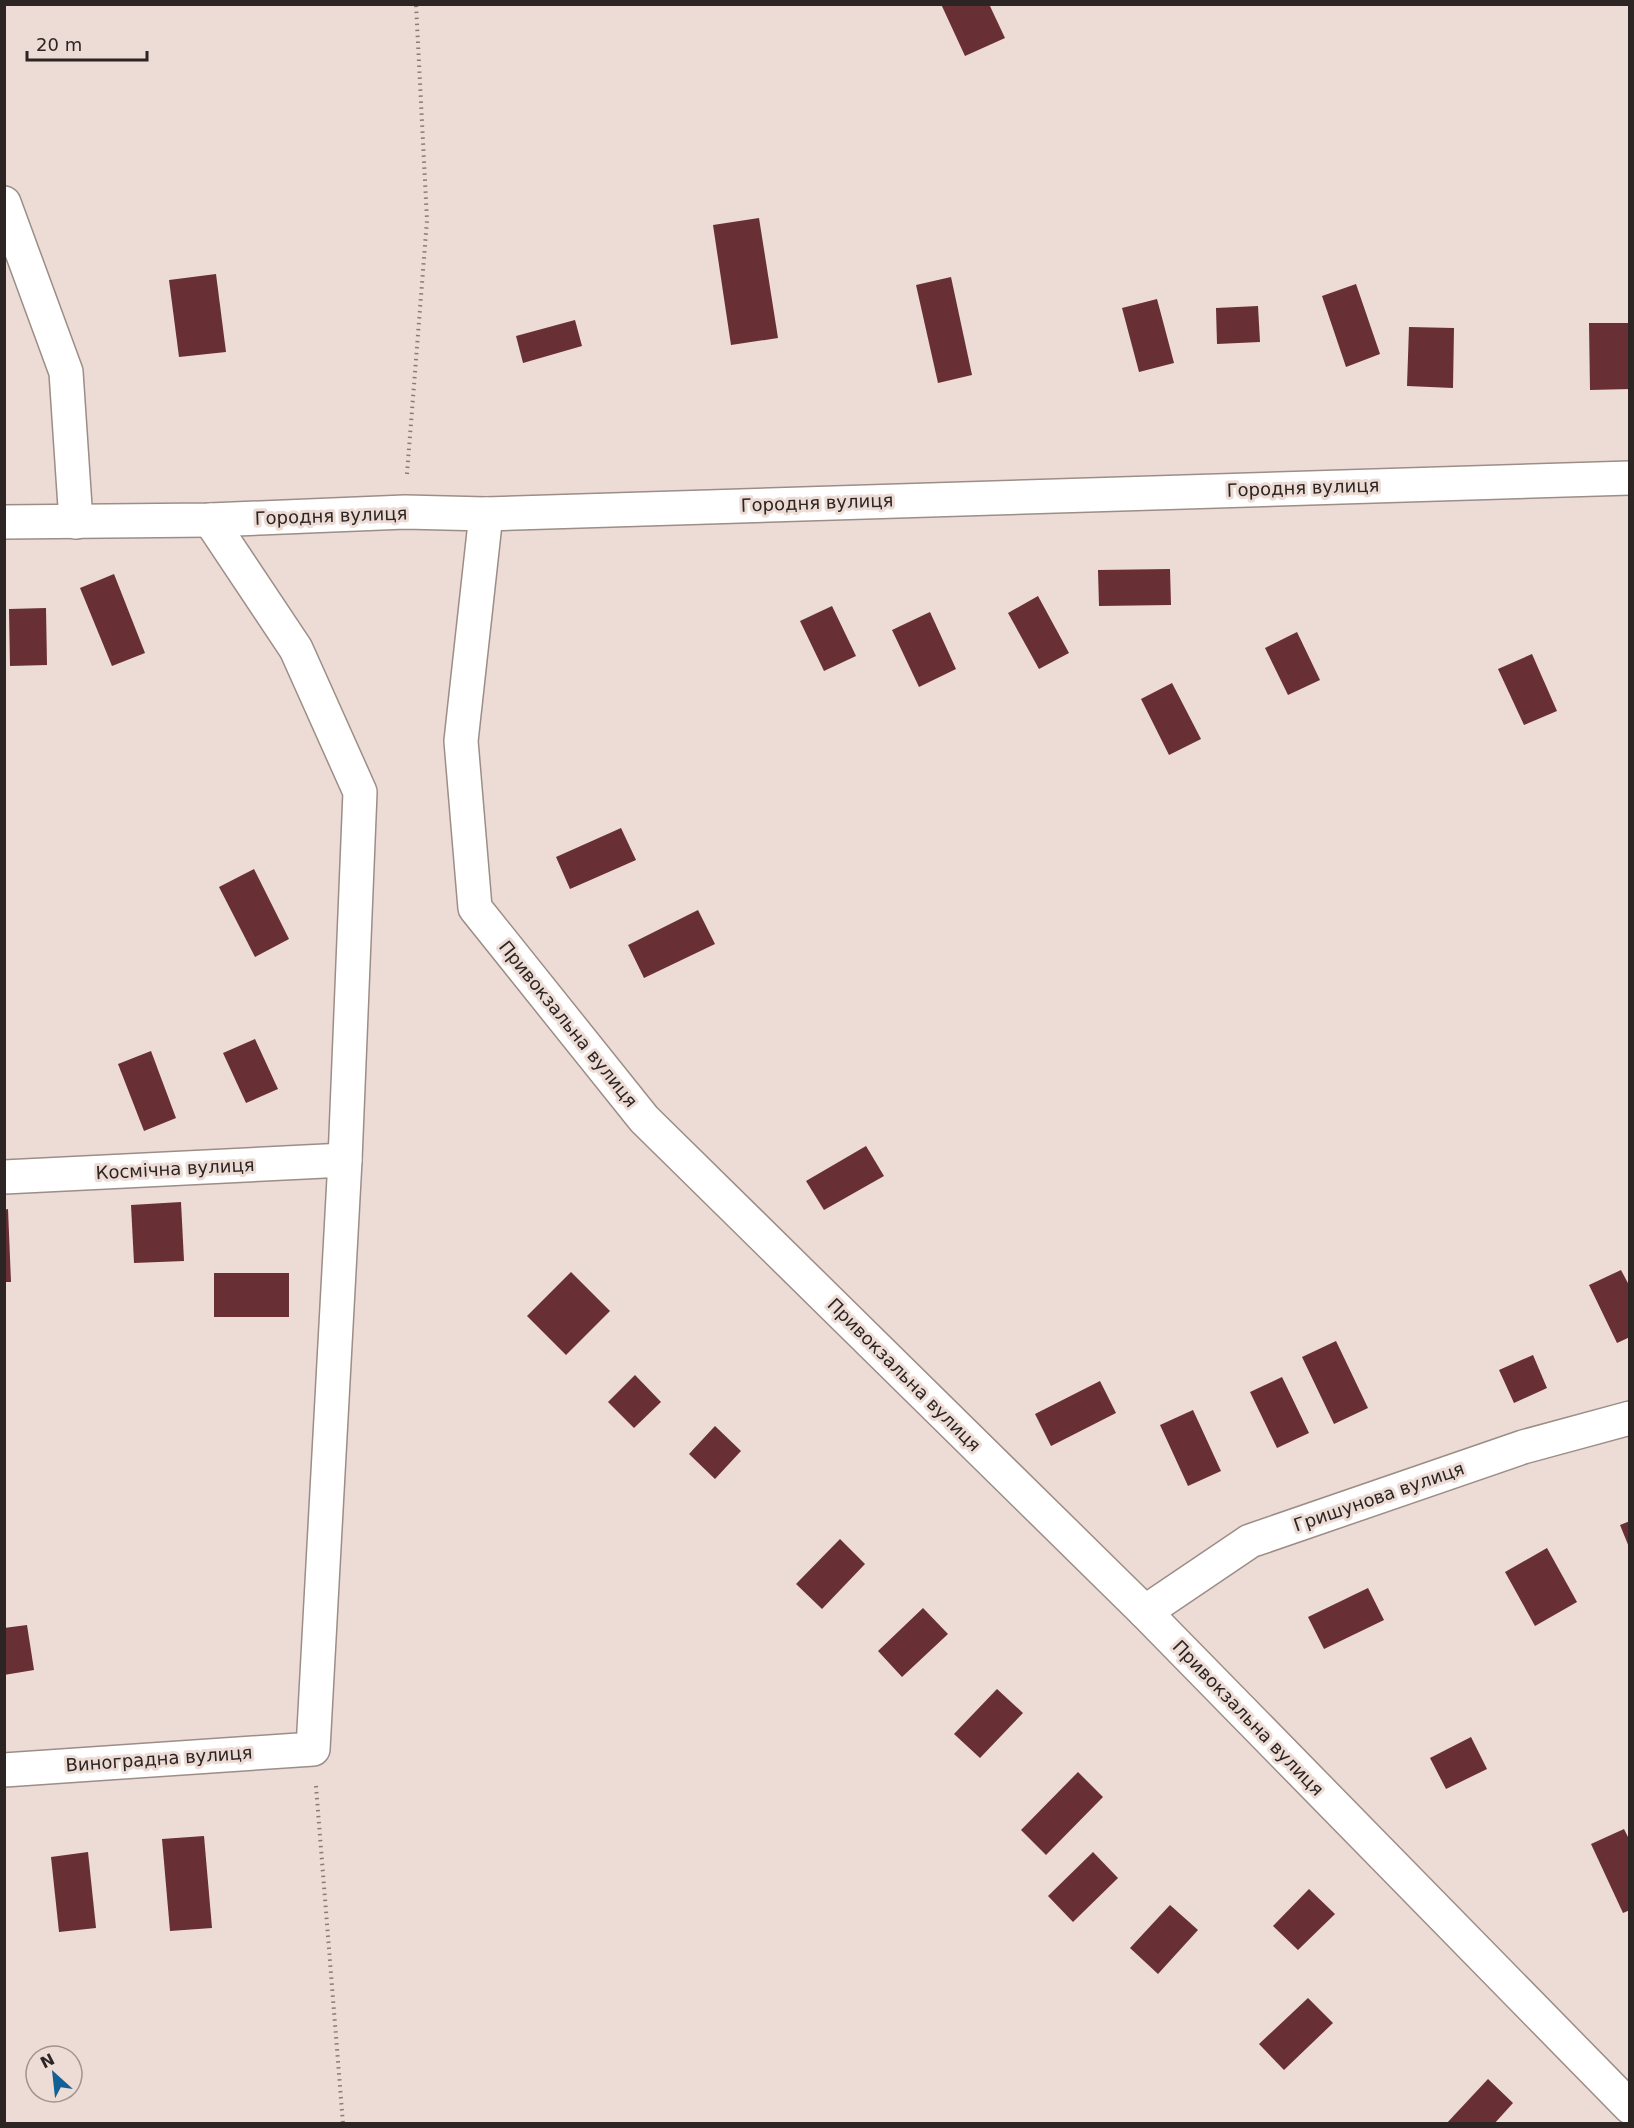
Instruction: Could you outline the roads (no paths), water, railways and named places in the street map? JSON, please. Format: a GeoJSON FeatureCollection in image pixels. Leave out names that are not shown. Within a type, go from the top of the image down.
{"type":"FeatureCollection","features":[{"type":"Feature","properties":{"kind":"street"},"geometry":{"type":"LineString","coordinates":[[4,203],[66,372],[76,522]]}},
{"type":"Feature","properties":{"kind":"street","name":"Городня вулиця"},"geometry":{"type":"LineString","coordinates":[[4,522],[210,520],[405,512],[486,514],[1629,478]]}},
{"type":"Feature","properties":{"kind":"street","name":"Привокзальна вулиця"},"geometry":{"type":"LineString","coordinates":[[486,514],[461,741],[475,908],[644,1119],[1145,1612],[1629,2108]]}},
{"type":"Feature","properties":{"kind":"street"},"geometry":{"type":"LineString","coordinates":[[210,520],[296,649],[360,792],[345,1160]]}},
{"type":"Feature","properties":{"kind":"street","name":"Космічна вулиця"},"geometry":{"type":"LineString","coordinates":[[4,1178],[345,1160]]}},
{"type":"Feature","properties":{"kind":"street","name":"Виноградна вулиця"},"geometry":{"type":"LineString","coordinates":[[4,1770],[313,1749],[345,1160]]}},
{"type":"Feature","properties":{"kind":"street","name":"Гришунова вулиця"},"geometry":{"type":"LineString","coordinates":[[1145,1612],[1250,1541],[1523,1447],[1629,1418]]}}]}
